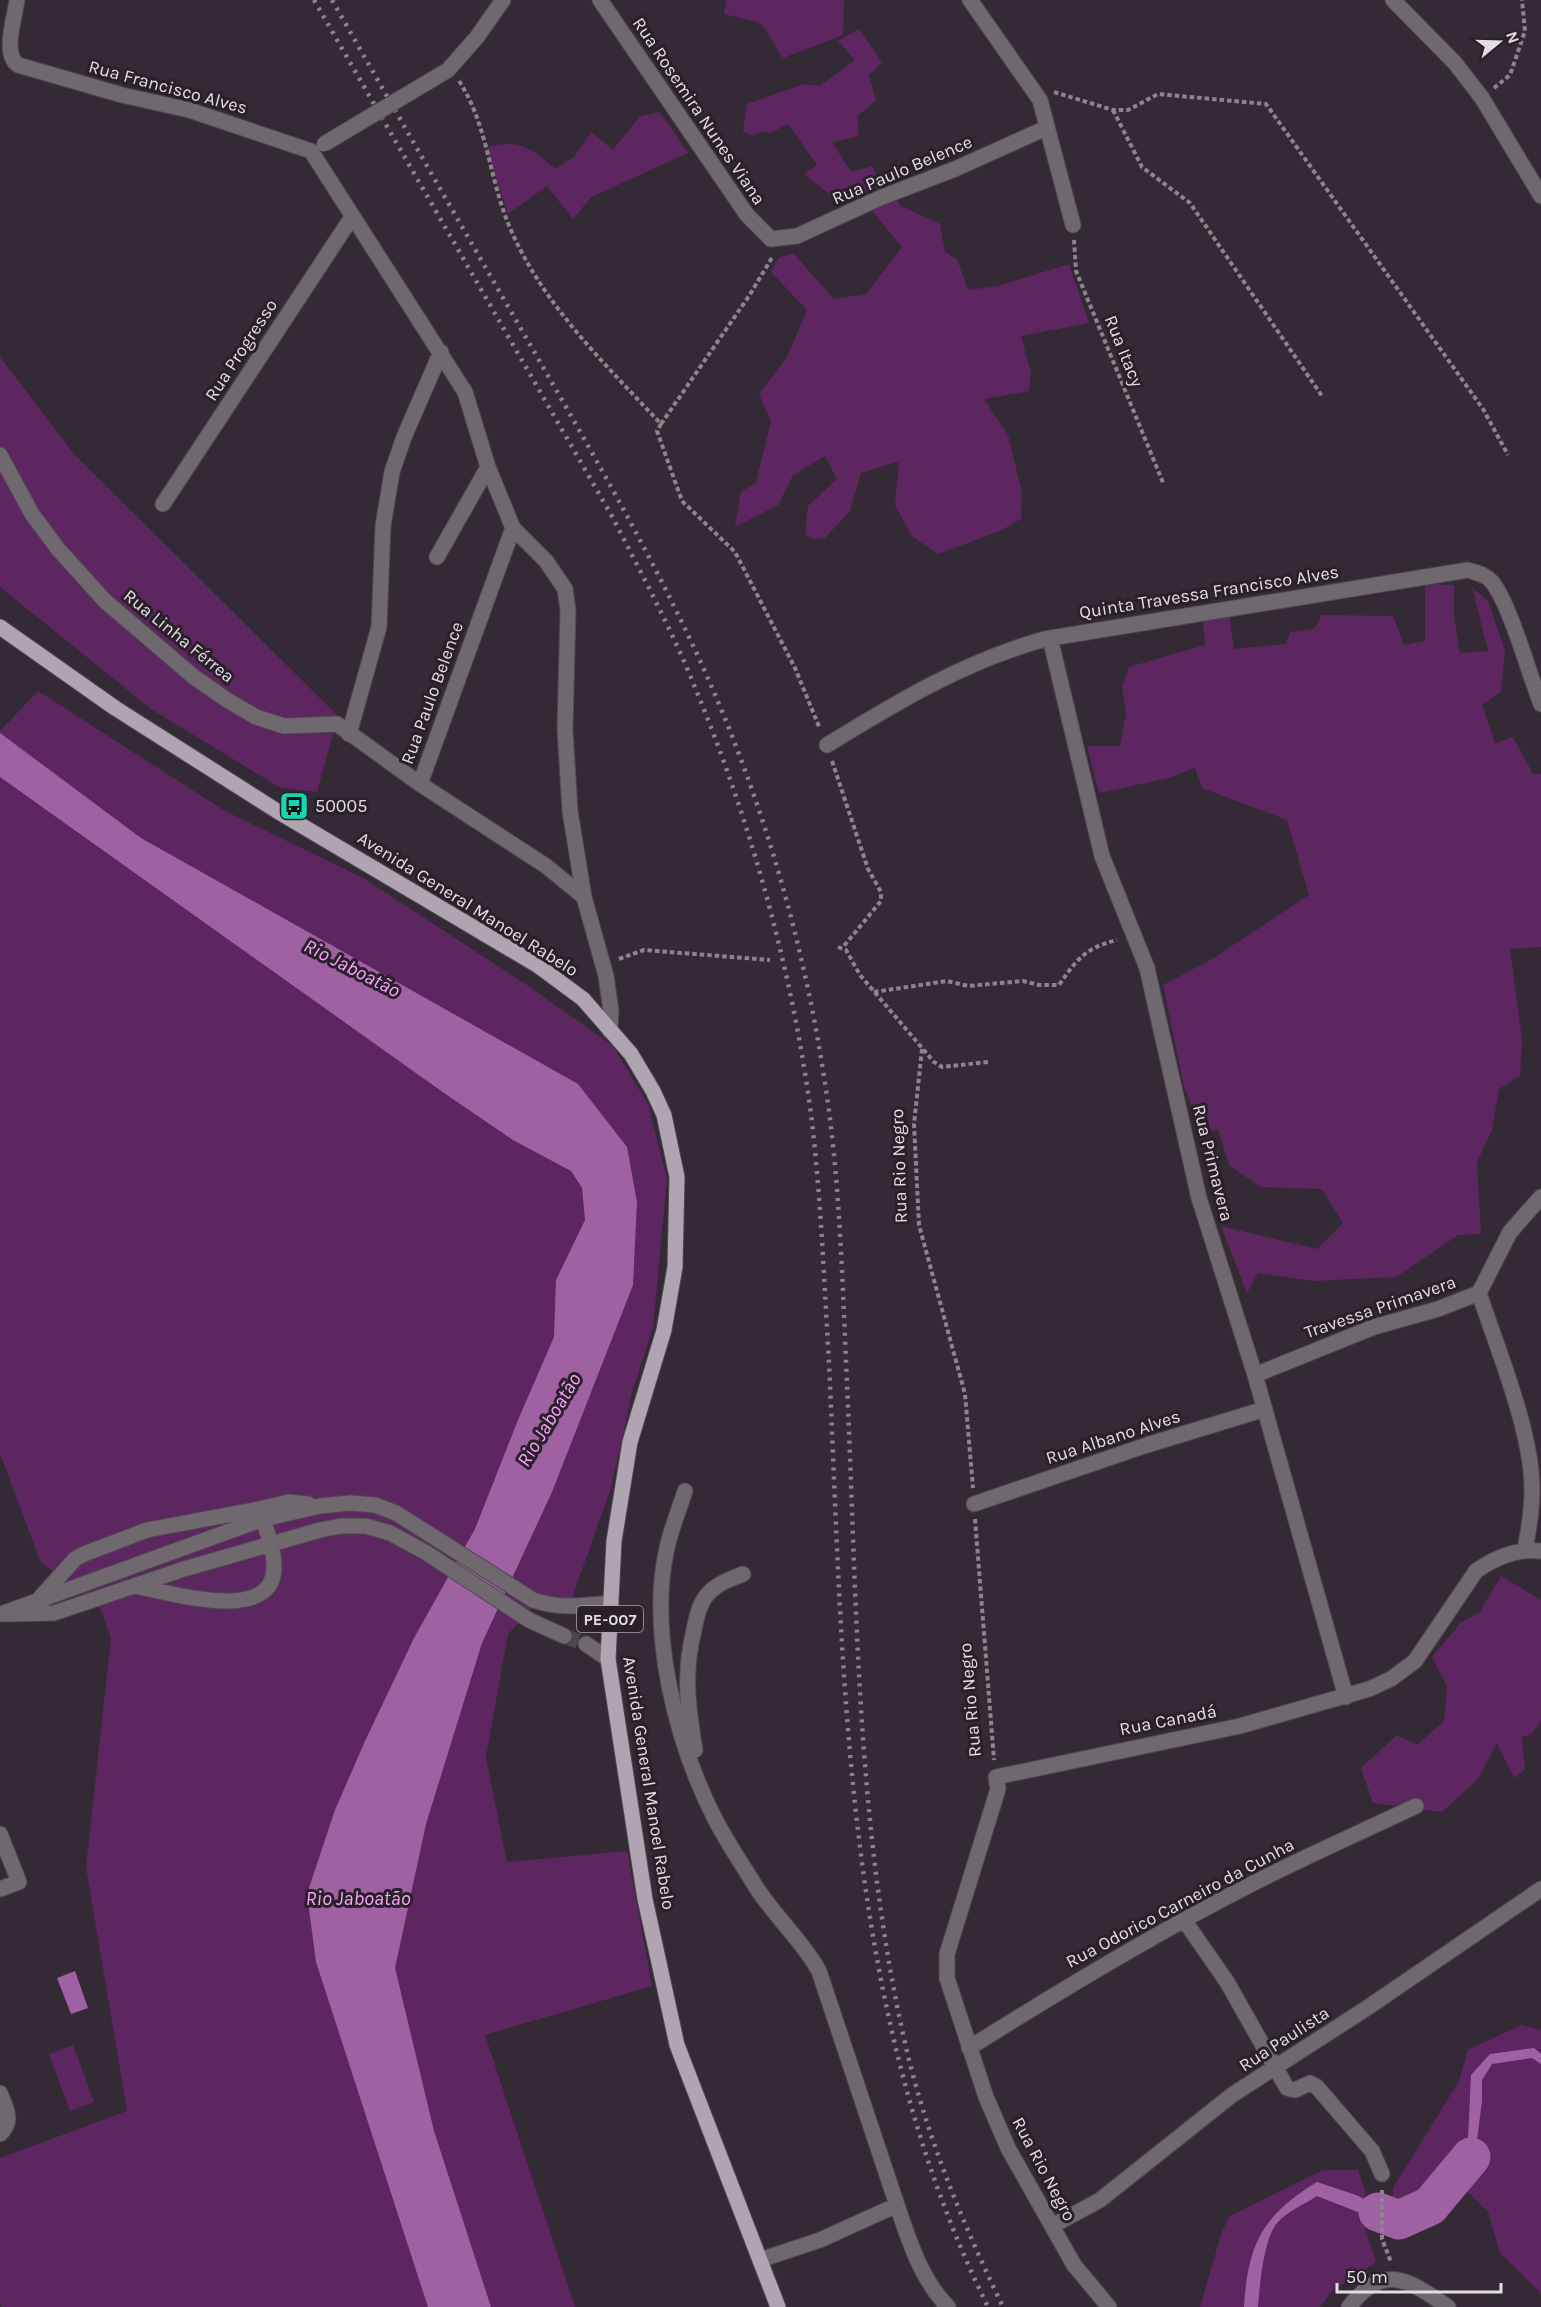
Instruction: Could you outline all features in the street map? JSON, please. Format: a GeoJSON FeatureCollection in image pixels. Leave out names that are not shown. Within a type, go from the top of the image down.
{"type":"FeatureCollection","features":[{"type":"Feature","properties":{"kind":"main road","name":"Avenida General Manoel Rabelo"},"geometry":{"type":"LineString","coordinates":[[0,627],[115,708],[276,811],[537,965],[583,999],[631,1054],[657,1099],[664,1115],[677,1177],[675,1267],[664,1329],[630,1442],[614,1541],[608,1659],[645,1899],[677,2045],[778,2307]]}},
{"type":"Feature","properties":{"kind":"street","name":"Rua Francisco Alves"},"geometry":{"type":"LineString","coordinates":[[17,0],[10,49],[14,62],[22,68],[189,110],[318,148]]}},
{"type":"Feature","properties":{"kind":"street"},"geometry":{"type":"LineString","coordinates":[[503,0],[477,37],[449,69],[318,148],[352,217],[465,392],[488,467],[513,528],[557,573],[567,598],[567,775],[584,897],[606,976],[611,1011],[610,1031]]}},
{"type":"Feature","properties":{"kind":"street","name":"Rua Rosemira Nunes Viana"},"geometry":{"type":"LineString","coordinates":[[600,0],[747,215],[777,239]]}},
{"type":"Feature","properties":{"kind":"street"},"geometry":{"type":"LineString","coordinates":[[970,0],[1031,84],[1040,100],[1073,225]]}},
{"type":"Feature","properties":{"kind":"street"},"geometry":{"type":"LineString","coordinates":[[1393,0],[1455,63],[1482,98],[1541,196]]}},
{"type":"Feature","properties":{"kind":"street","name":"Rua Paulo Belence"},"geometry":{"type":"LineString","coordinates":[[777,239],[797,236],[882,197],[956,169],[1046,128]]}},
{"type":"Feature","properties":{"kind":"street","name":"Rua Progresso"},"geometry":{"type":"LineString","coordinates":[[163,504],[352,217]]}},
{"type":"Feature","properties":{"kind":"street"},"geometry":{"type":"LineString","coordinates":[[349,734],[375,647],[380,604],[382,526],[392,472],[404,437],[441,352]]}},
{"type":"Feature","properties":{"kind":"street","name":"Rua Linha Férrea"},"geometry":{"type":"LineString","coordinates":[[0,455],[32,514],[58,549],[105,601],[194,677],[256,717],[292,728],[330,723],[420,784]]}},
{"type":"Feature","properties":{"kind":"street"},"geometry":{"type":"LineString","coordinates":[[436,557],[488,467]]}},
{"type":"Feature","properties":{"kind":"street","name":"Rua Paulo Belence"},"geometry":{"type":"LineString","coordinates":[[513,528],[420,784],[546,866],[584,897]]}},
{"type":"Feature","properties":{"kind":"street","name":"Quinta Travessa Francisco Alves"},"geometry":{"type":"LineString","coordinates":[[827,745],[958,669],[1008,649],[1050,638],[1169,617],[1468,570],[1482,574],[1493,583],[1540,702]]}},
{"type":"Feature","properties":{"kind":"street","name":"Rua Primavera"},"geometry":{"type":"LineString","coordinates":[[1050,638],[1102,856],[1147,968],[1199,1198],[1255,1375],[1346,1696]]}},
{"type":"Feature","properties":{"kind":"street","name":"Travessa Primavera"},"geometry":{"type":"LineString","coordinates":[[1255,1375],[1374,1327],[1438,1309],[1479,1293],[1510,1232],[1541,1197]]}},
{"type":"Feature","properties":{"kind":"street"},"geometry":{"type":"LineString","coordinates":[[1479,1293],[1510,1386],[1525,1442],[1532,1487],[1525,1549],[1541,1551]]}},
{"type":"Feature","properties":{"kind":"street","name":"Rua Albano Alves"},"geometry":{"type":"LineString","coordinates":[[974,1504],[1147,1444],[1265,1409]]}},
{"type":"Feature","properties":{"kind":"street"},"geometry":{"type":"LineString","coordinates":[[685,1491],[667,1548],[660,1601],[666,1663],[677,1719],[714,1817],[758,1889],[802,1943],[819,1971],[897,2205],[922,2269],[931,2286],[948,2307]]}},
{"type":"Feature","properties":{"kind":"street"},"geometry":{"type":"LineString","coordinates":[[39,1599],[75,1559],[147,1530],[350,1503],[375,1505],[396,1513],[533,1600],[550,1606],[566,1607],[611,1603]]}},
{"type":"Feature","properties":{"kind":"street"},"geometry":{"type":"LineString","coordinates":[[132,1585],[220,1601],[240,1602],[255,1598],[265,1591],[272,1581],[274,1567],[261,1514]]}},
{"type":"Feature","properties":{"kind":"street"},"geometry":{"type":"LineString","coordinates":[[0,1614],[261,1514]]}},
{"type":"Feature","properties":{"kind":"street"},"geometry":{"type":"LineString","coordinates":[[0,1614],[33,1616],[54,1613],[132,1585],[270,1544],[341,1526],[366,1526],[390,1533],[434,1558],[529,1620],[564,1636]]}},
{"type":"Feature","properties":{"kind":"street","name":"Rua Canadá"},"geometry":{"type":"LineString","coordinates":[[996,1777],[1240,1726],[1346,1696],[1391,1679],[1415,1661],[1476,1571],[1490,1561],[1525,1549]]}},
{"type":"Feature","properties":{"kind":"street"},"geometry":{"type":"LineString","coordinates":[[700,1785],[686,1689],[688,1653],[696,1618],[707,1594],[743,1574]]}},
{"type":"Feature","properties":{"kind":"street"},"geometry":{"type":"LineString","coordinates":[[586,1644],[608,1659]]}},
{"type":"Feature","properties":{"kind":"street","name":"Rua Rio Negro"},"geometry":{"type":"LineString","coordinates":[[996,1777],[998,1789],[948,1953],[946,1968],[969,2048],[1008,2148],[1074,2265],[1108,2307]]}},
{"type":"Feature","properties":{"kind":"street","name":"Rua Odorico Carneiro da Cunha"},"geometry":{"type":"LineString","coordinates":[[969,2048],[1090,1972],[1241,1889],[1416,1806]]}},
{"type":"Feature","properties":{"kind":"street"},"geometry":{"type":"LineString","coordinates":[[0,1834],[19,1882],[0,1889]]}},
{"type":"Feature","properties":{"kind":"street","name":"Rua Paulista"},"geometry":{"type":"LineString","coordinates":[[1052,2226],[1100,2200],[1232,2095],[1541,1889]]}},
{"type":"Feature","properties":{"kind":"street"},"geometry":{"type":"LineString","coordinates":[[1184,1920],[1227,1982],[1287,2088],[1295,2090],[1310,2083],[1317,2086],[1371,2151],[1382,2174]]}},
{"type":"Feature","properties":{"kind":"street"},"geometry":{"type":"LineString","coordinates":[[0,2093],[9,2122],[7,2128],[0,2134]]}},
{"type":"Feature","properties":{"kind":"street"},"geometry":{"type":"LineString","coordinates":[[760,2260],[820,2240],[897,2205]]}},
{"type":"Feature","properties":{"kind":"street"},"geometry":{"type":"LineString","coordinates":[[1349,2307],[1361,2292],[1375,2283],[1397,2278],[1412,2283],[1448,2307]]}},
{"type":"Feature","properties":{"kind":"path"},"geometry":{"type":"LineString","coordinates":[[1482,98],[1510,75],[1525,31],[1522,0]]}},
{"type":"Feature","properties":{"kind":"path"},"geometry":{"type":"LineString","coordinates":[[449,69],[468,94],[482,131],[507,219],[532,273],[551,300],[661,424]]}},
{"type":"Feature","properties":{"kind":"path"},"geometry":{"type":"LineString","coordinates":[[1031,84],[1113,110],[1128,110],[1158,94],[1266,104],[1483,409],[1508,454]]}},
{"type":"Feature","properties":{"kind":"path"},"geometry":{"type":"LineString","coordinates":[[1113,110],[1142,167],[1190,203],[1322,396]]}},
{"type":"Feature","properties":{"kind":"path","name":"Rua Itacy"},"geometry":{"type":"LineString","coordinates":[[1073,225],[1076,271],[1164,485]]}},
{"type":"Feature","properties":{"kind":"path"},"geometry":{"type":"LineString","coordinates":[[777,239],[749,296],[657,431],[682,501],[735,552],[795,668],[827,745],[868,869],[881,892],[881,902],[840,947],[922,1049],[942,1067],[988,1062]]}},
{"type":"Feature","properties":{"kind":"path"},"geometry":{"type":"LineString","coordinates":[[874,992],[946,981],[968,986],[1023,981],[1039,985],[1059,985],[1075,963],[1092,947],[1134,935]]}},
{"type":"Feature","properties":{"kind":"path"},"geometry":{"type":"LineString","coordinates":[[625,955],[644,950],[770,960]]}},
{"type":"Feature","properties":{"kind":"path","name":"Rua Rio Negro"},"geometry":{"type":"LineString","coordinates":[[922,1049],[914,1124],[920,1225],[966,1394],[996,1777]]}},
{"type":"Feature","properties":{"kind":"path"},"geometry":{"type":"LineString","coordinates":[[1382,2174],[1382,2240],[1397,2278]]}},
{"type":"Feature","properties":{"kind":"shaded area"},"geometry":{"type":"Polygon","coordinates":[[[726,0],[844,0],[843,35],[783,58],[761,23],[724,14],[726,0]]]}},
{"type":"Feature","properties":{"kind":"shaded area"},"geometry":{"type":"Polygon","coordinates":[[[859,29],[882,62],[869,75],[876,101],[857,116],[859,136],[832,142],[851,172],[872,166],[880,184],[848,201],[832,196],[804,174],[817,165],[788,124],[770,133],[762,131],[752,136],[743,131],[747,104],[804,84],[820,86],[855,60],[838,41],[859,29]]]}},
{"type":"Feature","properties":{"kind":"shaded area"},"geometry":{"type":"Polygon","coordinates":[[[660,112],[688,153],[591,197],[573,219],[547,186],[508,214],[486,148],[507,144],[524,147],[539,155],[555,169],[575,156],[591,132],[613,150],[640,116],[660,112]]]}},
{"type":"Feature","properties":{"kind":"shaded area"},"geometry":{"type":"Polygon","coordinates":[[[894,197],[901,206],[940,224],[945,252],[957,259],[968,290],[998,286],[1069,264],[1089,323],[1021,336],[1031,373],[1029,391],[984,399],[1008,435],[1022,493],[1021,519],[1000,531],[938,554],[912,536],[895,505],[899,461],[861,473],[850,511],[825,538],[813,539],[805,535],[808,506],[837,479],[825,456],[793,475],[778,505],[735,527],[741,492],[756,482],[771,422],[759,394],[787,357],[807,310],[771,272],[778,258],[793,253],[834,299],[866,294],[902,247],[872,211],[894,197]]]}},
{"type":"Feature","properties":{"kind":"shaded area"},"geometry":{"type":"Polygon","coordinates":[[[0,357],[74,454],[338,716],[317,792],[279,787],[151,709],[0,587],[0,357]]]}},
{"type":"Feature","properties":{"kind":"shaded area"},"geometry":{"type":"Polygon","coordinates":[[[1425,584],[1454,585],[1454,617],[1460,653],[1488,651],[1472,587],[1488,601],[1505,651],[1501,692],[1482,705],[1495,743],[1513,737],[1533,774],[1541,774],[1541,947],[1510,949],[1522,1039],[1520,1076],[1499,1089],[1492,1130],[1477,1162],[1481,1234],[1458,1235],[1396,1277],[1313,1281],[1258,1273],[1247,1293],[1221,1226],[1317,1249],[1343,1223],[1322,1189],[1261,1187],[1229,1165],[1218,1129],[1203,1133],[1184,1087],[1163,985],[1212,959],[1309,895],[1287,820],[1202,788],[1195,768],[1169,778],[1099,793],[1087,746],[1120,746],[1126,713],[1122,686],[1129,667],[1205,645],[1203,620],[1228,607],[1234,649],[1286,644],[1290,632],[1314,629],[1322,615],[1393,616],[1404,645],[1425,641],[1425,584]]]}},
{"type":"Feature","properties":{"kind":"shaded area"},"geometry":{"type":"Polygon","coordinates":[[[38,691],[225,811],[365,879],[527,985],[613,1046],[648,1104],[667,1179],[653,1328],[633,1389],[611,1488],[572,1598],[533,1607],[508,1634],[486,1757],[507,1862],[627,1851],[652,1986],[485,2035],[575,2307],[1,2307],[0,2158],[127,2111],[86,1867],[111,1638],[101,1610],[40,1561],[0,1453],[0,731],[38,691]]]}},
{"type":"Feature","properties":{"kind":"shaded area"},"geometry":{"type":"Polygon","coordinates":[[[1501,1576],[1541,1600],[1541,1721],[1532,1734],[1522,1737],[1525,1770],[1514,1778],[1497,1743],[1478,1779],[1442,1812],[1373,1803],[1361,1768],[1397,1735],[1417,1745],[1444,1721],[1447,1686],[1432,1657],[1461,1622],[1479,1613],[1501,1576]]]}},
{"type":"Feature","properties":{"kind":"shaded area"},"geometry":{"type":"Polygon","coordinates":[[[1521,2025],[1541,2030],[1541,2293],[1500,2253],[1488,2212],[1463,2187],[1394,2241],[1393,2188],[1459,2081],[1468,2050],[1521,2025]]]}},
{"type":"Feature","properties":{"kind":"shaded area"},"geometry":{"type":"Polygon","coordinates":[[[73,2045],[94,2102],[70,2111],[49,2054],[73,2045]]]}},
{"type":"Feature","properties":{"kind":"shaded area"},"geometry":{"type":"Polygon","coordinates":[[[1323,2170],[1358,2170],[1365,2191],[1365,2227],[1376,2262],[1332,2291],[1320,2307],[1200,2307],[1222,2231],[1230,2216],[1323,2170]]]}},
{"type":"Feature","properties":{"kind":"water","name":"Rio Jaboatão"},"geometry":{"type":"Polygon","coordinates":[[[0,733],[141,838],[578,1084],[627,1147],[637,1202],[633,1285],[552,1492],[482,1643],[426,1824],[395,1968],[434,2131],[491,2307],[428,2307],[316,1962],[307,1894],[335,1810],[365,1741],[414,1638],[475,1529],[554,1337],[556,1280],[585,1220],[582,1188],[571,1171],[513,1140],[444,1093],[0,777],[0,733]]]}},
{"type":"Feature","properties":{"kind":"water"},"geometry":{"type":"Polygon","coordinates":[[[75,1971],[88,2008],[71,2014],[57,1978],[75,1971]]]}},
{"type":"Feature","properties":{"kind":"water"},"geometry":{"type":"Polygon","coordinates":[[[1534,2048],[1541,2054],[1541,2064],[1532,2058],[1492,2064],[1482,2080],[1482,2101],[1474,2164],[1426,2208],[1403,2223],[1393,2226],[1317,2196],[1287,2214],[1273,2229],[1263,2262],[1258,2307],[1244,2307],[1246,2285],[1255,2248],[1271,2219],[1283,2206],[1317,2182],[1356,2195],[1389,2211],[1422,2196],[1467,2159],[1471,2075],[1490,2054],[1534,2048]]]}},
{"type":"Feature","properties":{"kind":"waterway"},"geometry":{"type":"LineString","coordinates":[[1378,2212],[1399,2220],[1430,2206],[1471,2157]]}},
{"type":"Feature","properties":{"kind":"tunnel"},"geometry":{"type":"LineString","coordinates":[[564,1636],[586,1644]]}},
{"type":"Feature","properties":{"kind":"railway"},"geometry":{"type":"LineString","coordinates":[[314,0],[613,518],[685,664],[714,736],[751,842],[793,1005],[811,1114],[824,1270],[848,1725],[860,1845],[878,1964],[904,2081],[940,2195],[988,2307]]}},
{"type":"Feature","properties":{"kind":"railway"},"geometry":{"type":"LineString","coordinates":[[332,0],[641,541],[723,713],[742,761],[775,861],[813,1013],[833,1144],[842,1263],[861,1714],[877,1879],[889,1961],[905,2043],[934,2145],[973,2243],[1003,2307]]}},
{"type":"Feature","properties":{"kind":"place","name":"50005"},"geometry":{"type":"Point","coordinates":[294,806]}}]}
